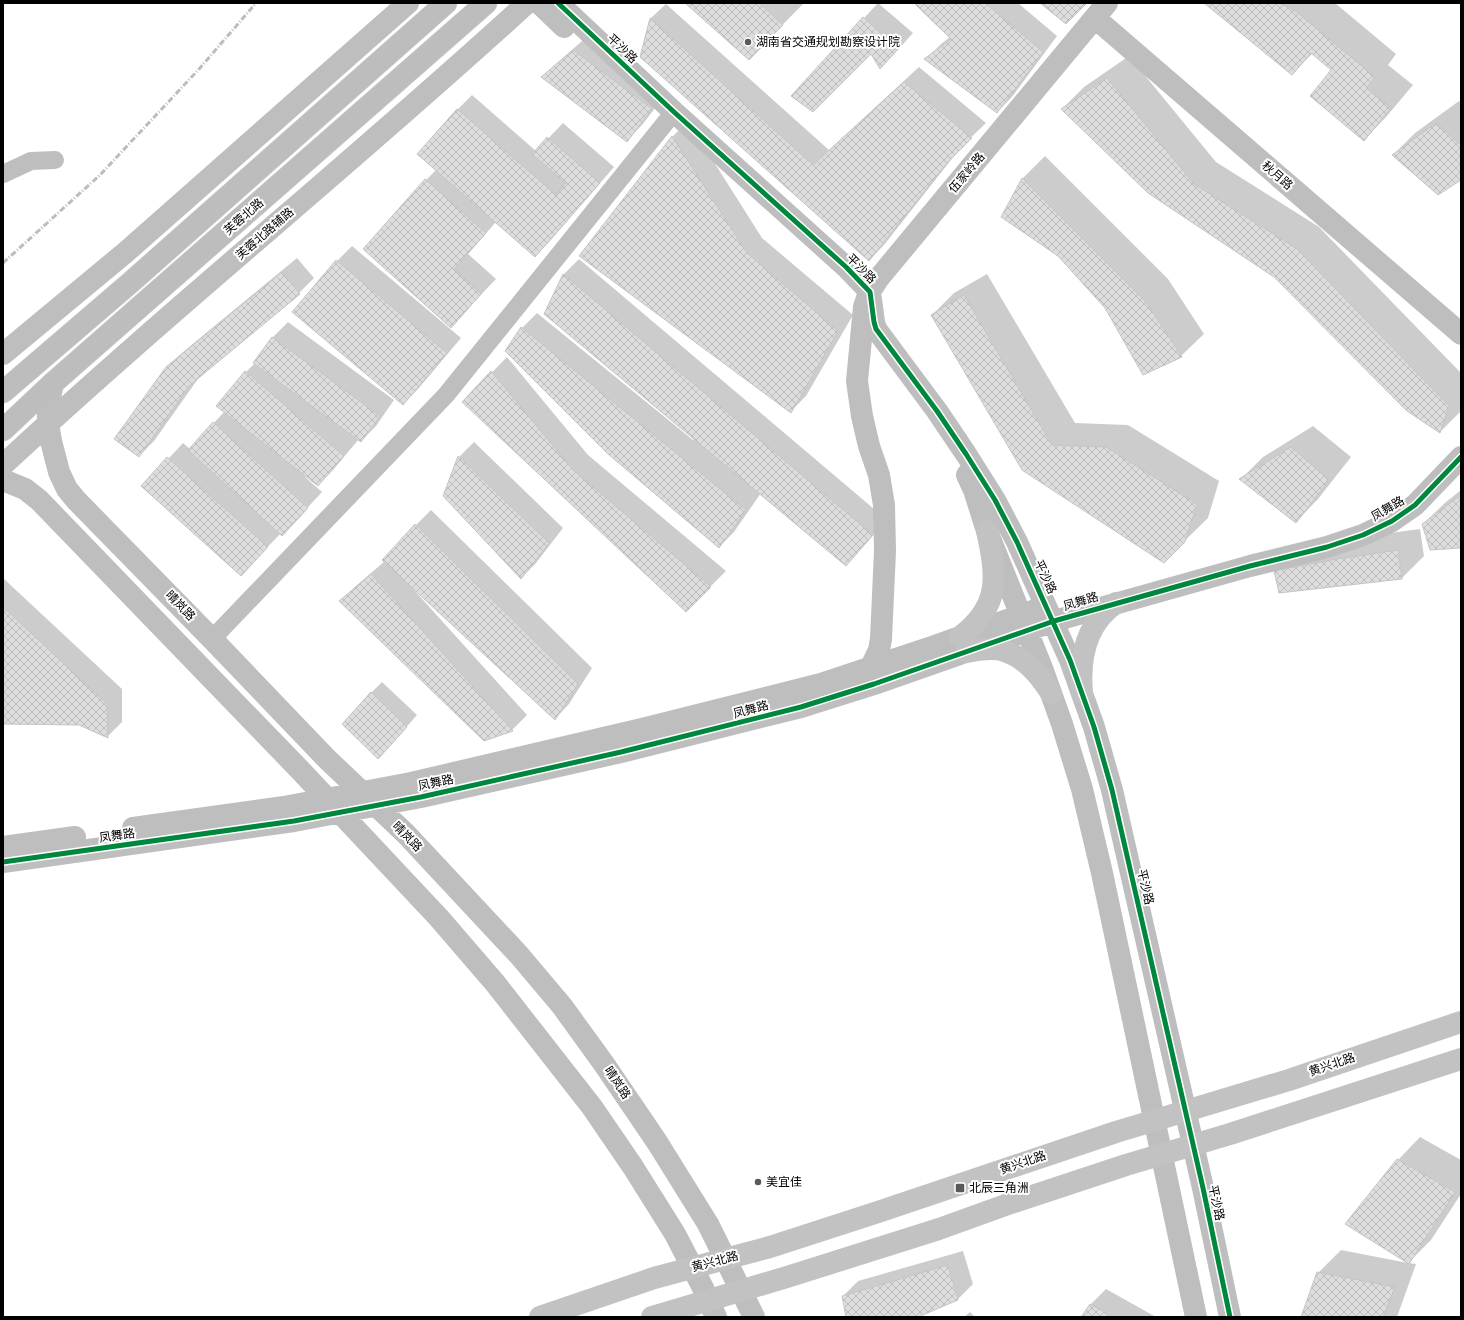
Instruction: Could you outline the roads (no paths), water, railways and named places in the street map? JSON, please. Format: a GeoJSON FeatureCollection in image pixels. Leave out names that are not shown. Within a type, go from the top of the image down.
{"type":"FeatureCollection","features":[{"type":"Feature","properties":{"kind":"main road"},"geometry":{"type":"LineString","coordinates":[[3,392],[130,283],[446,3]]}},
{"type":"Feature","properties":{"kind":"main road","name":"芙蓉北路"},"geometry":{"type":"LineString","coordinates":[[3,430],[53,384],[486,3]]}},
{"type":"Feature","properties":{"kind":"main road"},"geometry":{"type":"LineString","coordinates":[[988,531],[994,568],[992,593],[989,604],[983,615],[968,630],[963,644],[984,649],[1000,650],[1015,656],[1028,664],[1038,674],[1051,693]]}},
{"type":"Feature","properties":{"kind":"main road"},"geometry":{"type":"LineString","coordinates":[[1082,693],[1081,666],[1091,631],[1104,610],[1116,603]]}},
{"type":"Feature","properties":{"kind":"main road","name":"黄兴北路"},"geometry":{"type":"LineString","coordinates":[[540,1317],[654,1278],[770,1247],[1116,1132],[1289,1080],[1461,1022]]}},
{"type":"Feature","properties":{"kind":"main road"},"geometry":{"type":"LineString","coordinates":[[652,1317],[712,1308],[741,1290],[787,1277],[1162,1154],[1461,1059]]}},
{"type":"Feature","properties":{"kind":"street"},"geometry":{"type":"LineString","coordinates":[[3,354],[126,252],[408,3]]}},
{"type":"Feature","properties":{"kind":"street","name":"芙蓉北路辅路"},"geometry":{"type":"LineString","coordinates":[[3,464],[48,423],[482,45],[528,3]]}},
{"type":"Feature","properties":{"kind":"street","name":"平沙路"},"geometry":{"type":"LineString","coordinates":[[539,3],[855,276],[870,292],[876,329],[937,411],[995,500],[1051,613],[1094,727],[1114,797],[1193,1145],[1230,1317]]}},
{"type":"Feature","properties":{"kind":"street","name":"平沙路"},"geometry":{"type":"LineString","coordinates":[[558,3],[671,116],[858,296],[862,303],[863,314],[868,332],[873,341],[931,417],[959,460],[974,490],[988,531],[1051,693],[1082,789],[1092,826],[1196,1317]]}},
{"type":"Feature","properties":{"kind":"street","name":"伍家岭路"},"geometry":{"type":"LineString","coordinates":[[871,667],[877,658],[881,639],[886,551],[884,504],[879,475],[869,446],[862,416],[857,381],[864,307],[870,292],[878,279],[1101,10]]}},
{"type":"Feature","properties":{"kind":"street","name":"秋月路"},"geometry":{"type":"LineString","coordinates":[[1101,10],[1461,316]]}},
{"type":"Feature","properties":{"kind":"street","name":"秋月路"},"geometry":{"type":"LineString","coordinates":[[1101,10],[1461,334]]}},
{"type":"Feature","properties":{"kind":"street"},"geometry":{"type":"LineString","coordinates":[[212,639],[446,395],[671,116]]}},
{"type":"Feature","properties":{"kind":"street"},"geometry":{"type":"LineString","coordinates":[[3,174],[31,161],[55,160]]}},
{"type":"Feature","properties":{"kind":"street"},"geometry":{"type":"LineString","coordinates":[[268,196],[285,217]]}},
{"type":"Feature","properties":{"kind":"street","name":"晴岚路"},"geometry":{"type":"LineString","coordinates":[[53,384],[48,408],[48,423],[59,472],[67,489],[327,759],[406,834],[519,955],[562,1006],[604,1064],[657,1142],[708,1224],[754,1317]]}},
{"type":"Feature","properties":{"kind":"street","name":"凤舞路"},"geometry":{"type":"LineString","coordinates":[[369,799],[421,797],[613,754],[778,713],[874,684],[963,644],[1051,613],[1116,603],[1250,566],[1327,547],[1363,535],[1392,521],[1415,505],[1461,457]]}},
{"type":"Feature","properties":{"kind":"street"},"geometry":{"type":"LineString","coordinates":[[3,480],[25,489],[39,500],[220,686],[439,918],[490,977],[592,1107],[633,1167],[675,1234],[712,1308]]}},
{"type":"Feature","properties":{"kind":"street","name":"凤舞路"},"geometry":{"type":"LineString","coordinates":[[3,847],[276,808],[333,806],[369,799],[427,780],[725,709],[821,684],[871,667],[963,644]]}},
{"type":"Feature","properties":{"kind":"street","name":"凤舞路"},"geometry":{"type":"LineString","coordinates":[[3,862],[294,821],[333,806]]}},
{"type":"Feature","properties":{"kind":"railway"},"geometry":{"type":"LineString","coordinates":[[3,263],[100,175],[200,68],[256,3]]}},
{"type":"Feature","properties":{"kind":"place","name":"湖南省交通规划勘察设计院"},"geometry":{"type":"Point","coordinates":[748,42]}},
{"type":"Feature","properties":{"kind":"place","name":"美宜佳"},"geometry":{"type":"Point","coordinates":[758,1182]}},
{"type":"Feature","properties":{"kind":"place","name":"北辰三角洲"},"geometry":{"type":"Point","coordinates":[960,1188]}}]}
